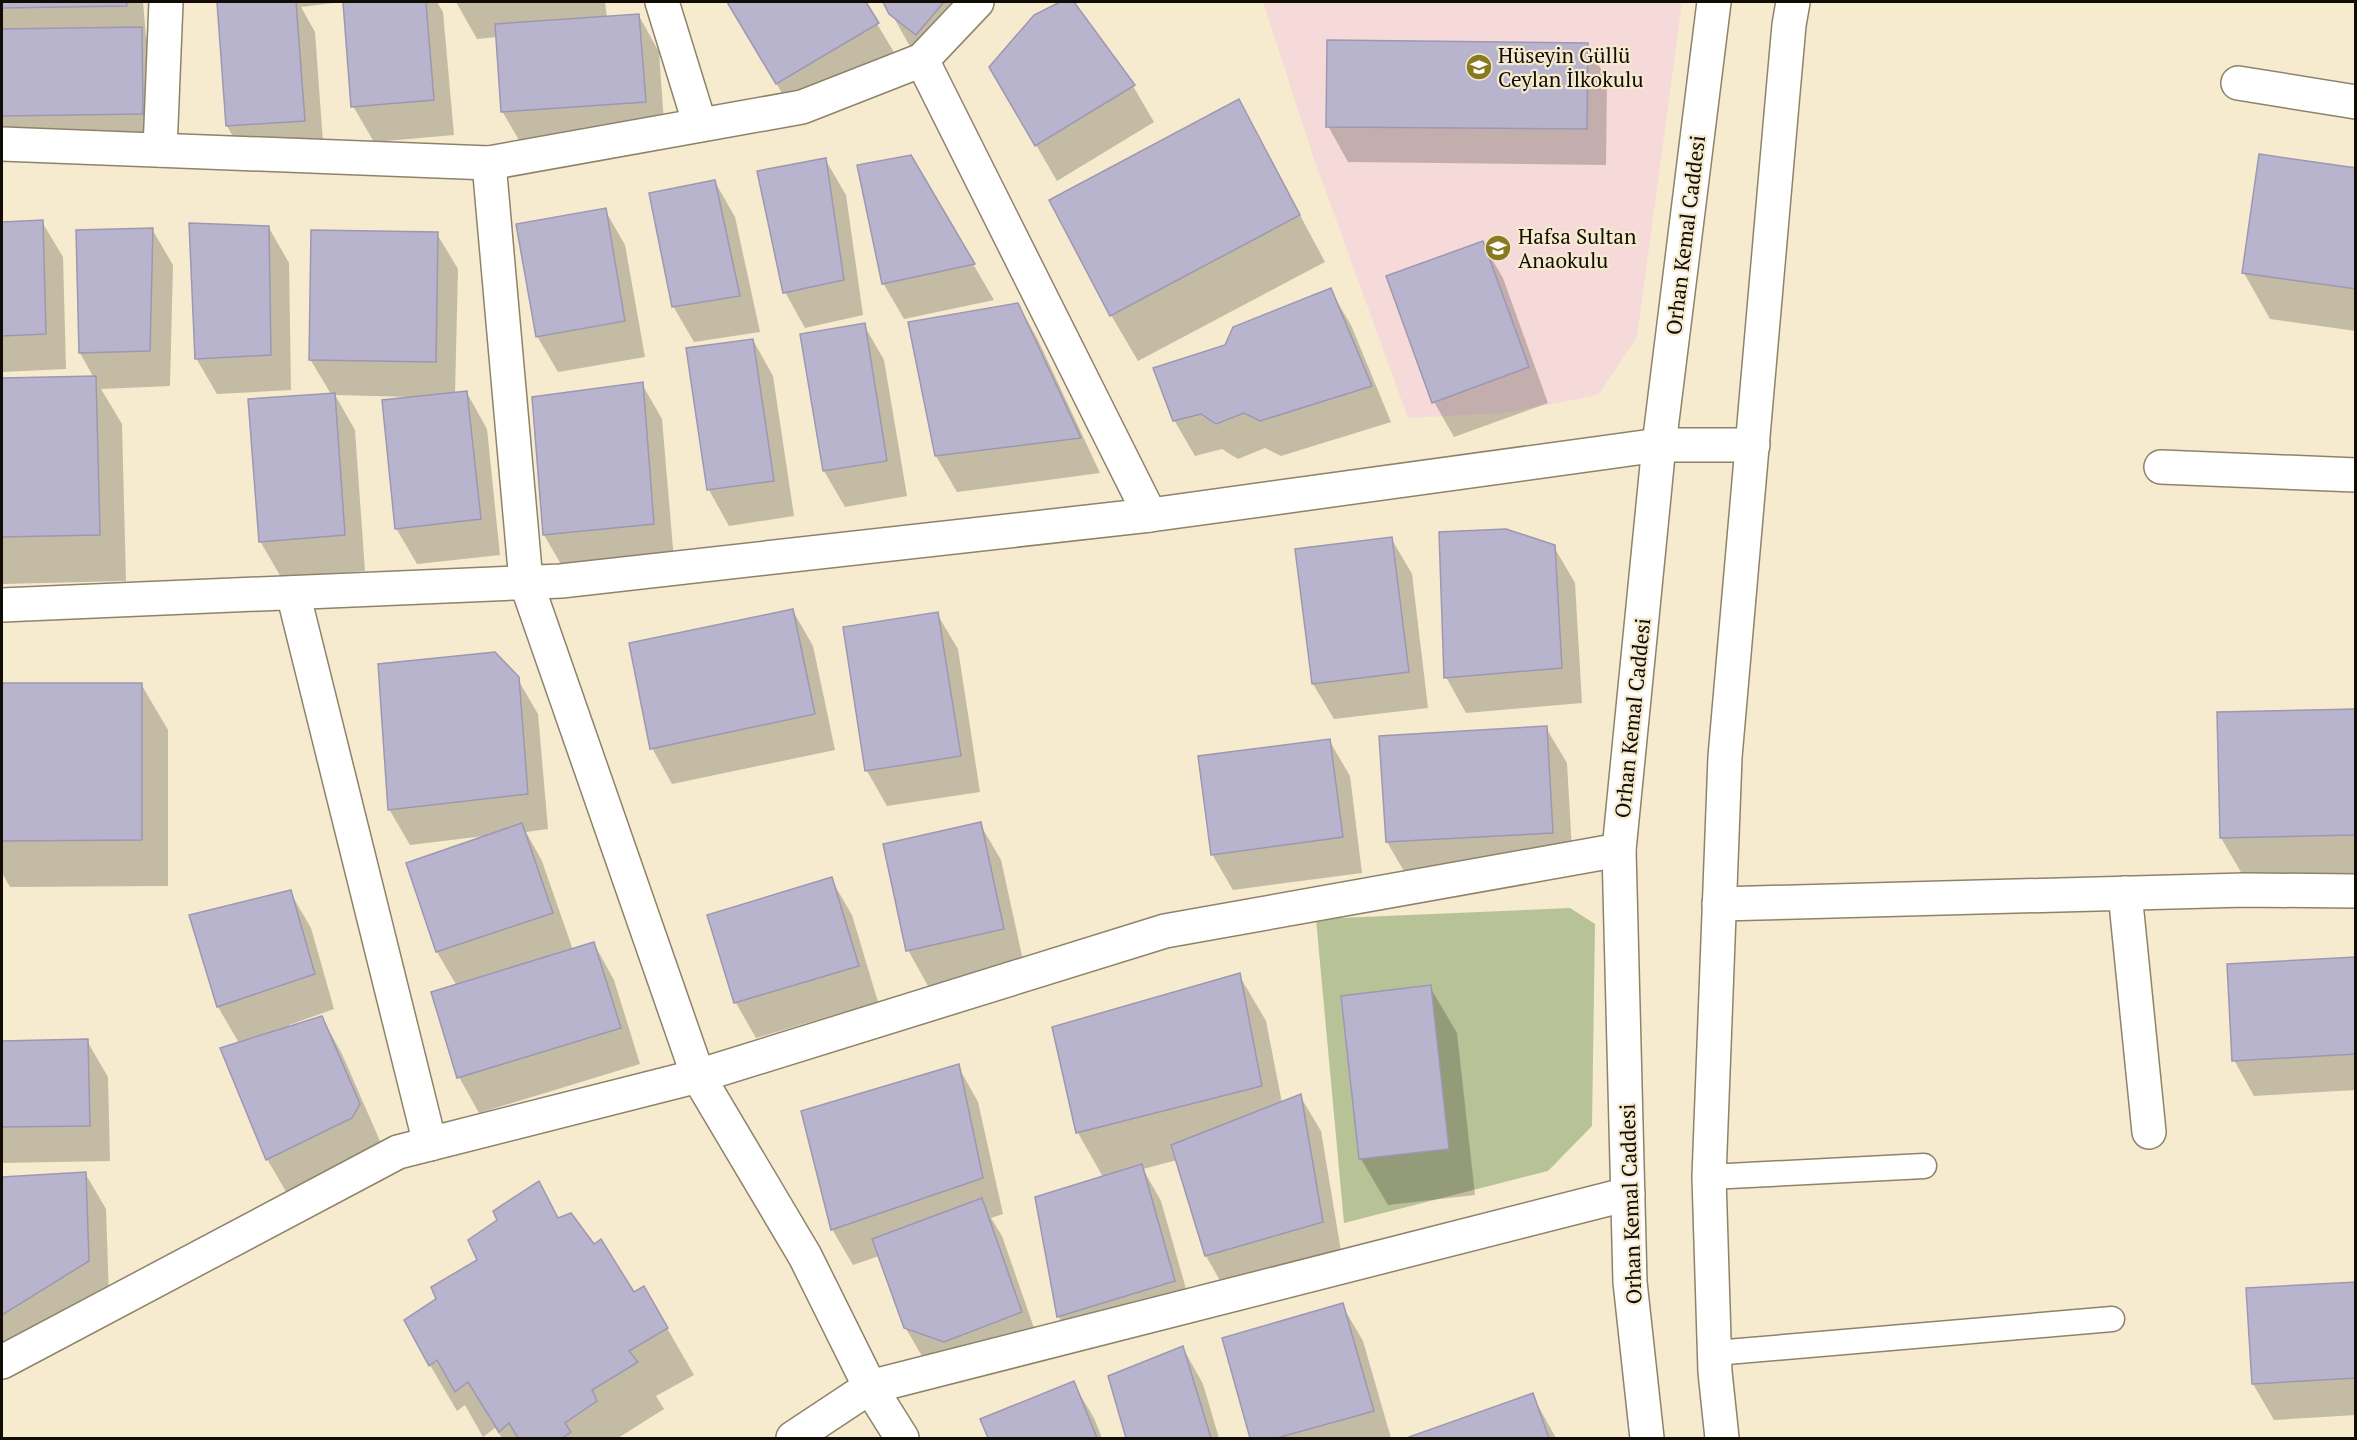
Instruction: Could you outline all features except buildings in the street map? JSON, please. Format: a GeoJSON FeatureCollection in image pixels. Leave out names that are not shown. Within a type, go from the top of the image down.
{"type":"FeatureCollection","features":[{"type":"Feature","properties":{"kind":"street"},"geometry":{"type":"LineString","coordinates":[[160,150],[166,2]]}},
{"type":"Feature","properties":{"kind":"street"},"geometry":{"type":"LineString","coordinates":[[662,2],[700,125]]}},
{"type":"Feature","properties":{"kind":"street"},"geometry":{"type":"LineString","coordinates":[[2,144],[489,162],[802,107],[922,60],[977,2]]}},
{"type":"Feature","properties":{"kind":"street","name":"Orhan Kemal Caddesi"},"geometry":{"type":"LineString","coordinates":[[1647,1438],[1630,1282],[1619,850],[1659,445],[1714,2]]}},
{"type":"Feature","properties":{"kind":"street"},"geometry":{"type":"LineString","coordinates":[[1722,1438],[1715,1353],[1709,1177],[1725,757],[1784,81],[1793,2]]}},
{"type":"Feature","properties":{"kind":"street"},"geometry":{"type":"LineString","coordinates":[[922,60],[1150,515]]}},
{"type":"Feature","properties":{"kind":"street"},"geometry":{"type":"LineString","coordinates":[[2238,83],[2355,102]]}},
{"type":"Feature","properties":{"kind":"street"},"geometry":{"type":"LineString","coordinates":[[489,162],[526,582],[698,1076],[805,1256],[870,1386],[902,1438]]}},
{"type":"Feature","properties":{"kind":"street"},"geometry":{"type":"LineString","coordinates":[[2,605],[561,581],[1150,515],[1659,445],[1753,445]]}},
{"type":"Feature","properties":{"kind":"street"},"geometry":{"type":"LineString","coordinates":[[2161,467],[2355,475]]}},
{"type":"Feature","properties":{"kind":"street"},"geometry":{"type":"LineString","coordinates":[[293,592],[430,1144]]}},
{"type":"Feature","properties":{"kind":"street"},"geometry":{"type":"LineString","coordinates":[[2,1362],[398,1152],[698,1076],[1165,931],[1619,850]]}},
{"type":"Feature","properties":{"kind":"street"},"geometry":{"type":"LineString","coordinates":[[1719,904],[2245,890],[2355,891]]}},
{"type":"Feature","properties":{"kind":"street"},"geometry":{"type":"LineString","coordinates":[[2125,893],[2149,1132]]}},
{"type":"Feature","properties":{"kind":"street"},"geometry":{"type":"LineString","coordinates":[[793,1438],[870,1386],[1628,1194]]}},
{"type":"Feature","properties":{"kind":"lane"},"geometry":{"type":"LineString","coordinates":[[1709,1177],[1924,1166]]}},
{"type":"Feature","properties":{"kind":"lane"},"geometry":{"type":"LineString","coordinates":[[1715,1353],[2112,1319]]}},
{"type":"Feature","properties":{"kind":"shaded area"},"geometry":{"type":"Polygon","coordinates":[[[1263,2],[1682,2],[1637,337],[1598,395],[1506,413],[1408,418],[1314,159],[1263,2]]]}},
{"type":"Feature","properties":{"kind":"green space"},"geometry":{"type":"Polygon","coordinates":[[[1570,908],[1595,924],[1592,1126],[1548,1171],[1344,1223],[1316,919],[1570,908]]]}},
{"type":"Feature","properties":{"kind":"place","name":"Hüseyin Güllü Ceylan İlkokulu"},"geometry":{"type":"Point","coordinates":[1479,67]}},
{"type":"Feature","properties":{"kind":"place","name":"Hafsa Sultan Anaokulu"},"geometry":{"type":"Point","coordinates":[1498,248]}}]}
